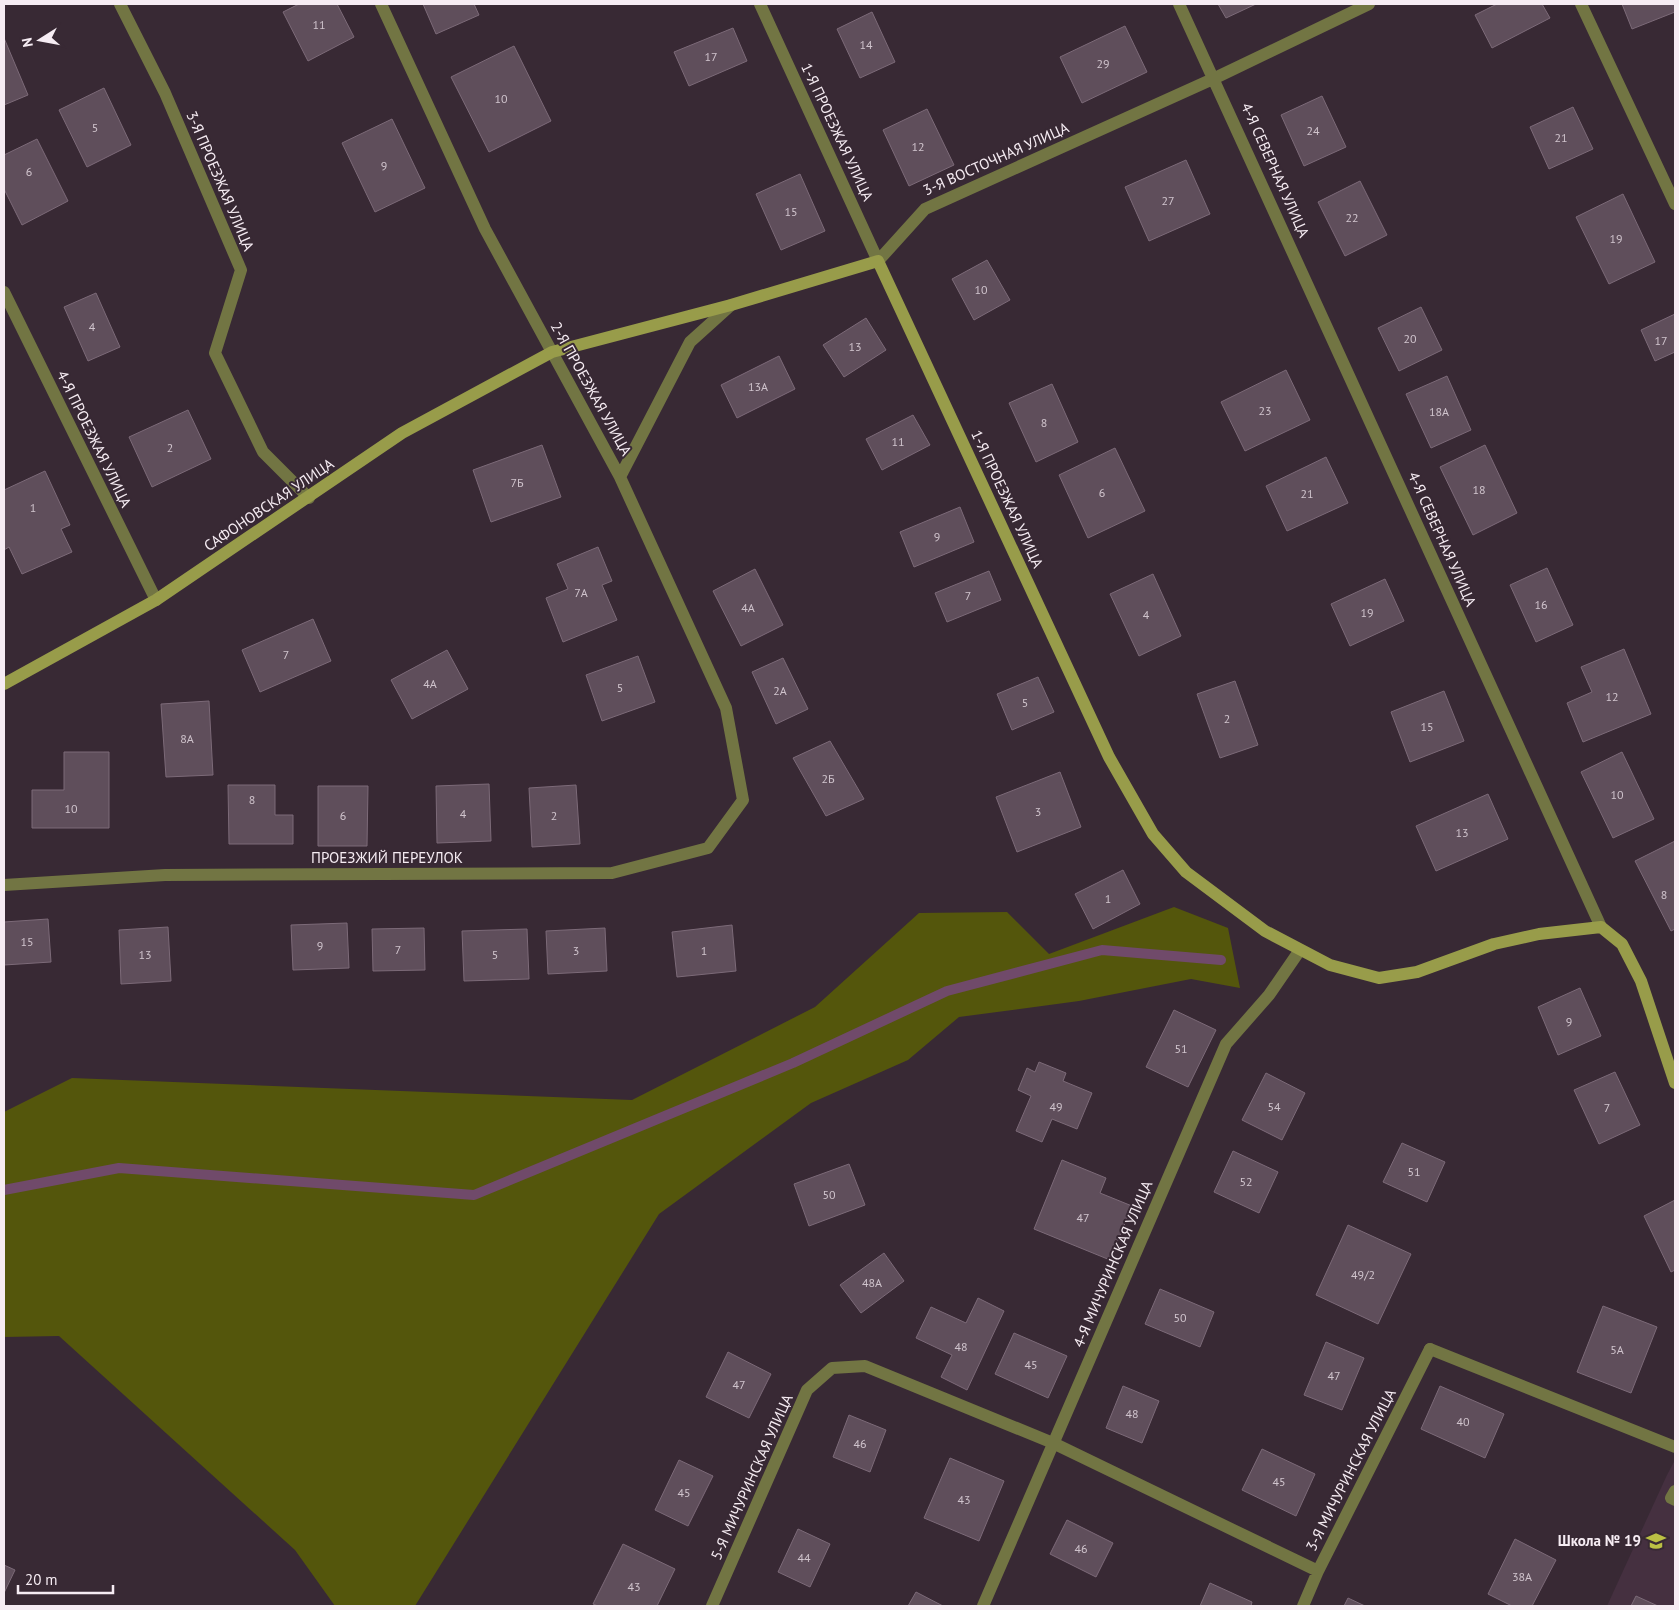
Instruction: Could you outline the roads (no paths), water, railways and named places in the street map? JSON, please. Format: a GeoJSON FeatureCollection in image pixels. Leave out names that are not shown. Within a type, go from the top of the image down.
{"type":"FeatureCollection","features":[{"type":"Feature","properties":{"kind":"street","name":"3-Я ПРОЕЗЖАЯ УЛИЦА"},"geometry":{"type":"LineString","coordinates":[[120,4],[164,94],[241,270],[215,353],[263,452],[309,498]]}},
{"type":"Feature","properties":{"kind":"street","name":"2-Я ПРОЕЗЖАЯ УЛИЦА"},"geometry":{"type":"LineString","coordinates":[[381,4],[485,229],[620,477],[726,708],[743,800]]}},
{"type":"Feature","properties":{"kind":"street","name":"1-Я ПРОЕЗЖАЯ УЛИЦА"},"geometry":{"type":"LineString","coordinates":[[760,4],[1109,757],[1153,834],[1186,872],[1265,931],[1330,965],[1379,978],[1418,972],[1494,944],[1539,934],[1601,927]]}},
{"type":"Feature","properties":{"kind":"street","name":"4-Я СЕВЕРНАЯ УЛИЦА"},"geometry":{"type":"LineString","coordinates":[[1179,4],[1215,78],[1601,927],[1622,944],[1641,981],[1675,1083]]}},
{"type":"Feature","properties":{"kind":"street","name":"3-Я ВОСТОЧНАЯ УЛИЦА"},"geometry":{"type":"LineString","coordinates":[[878,261],[925,209],[1215,78],[1368,4]]}},
{"type":"Feature","properties":{"kind":"street"},"geometry":{"type":"LineString","coordinates":[[1581,4],[1675,204]]}},
{"type":"Feature","properties":{"kind":"street"},"geometry":{"type":"LineString","coordinates":[[552,352],[730,305],[878,261]]}},
{"type":"Feature","properties":{"kind":"street","name":"4-Я ПРОЕЗЖАЯ УЛИЦА"},"geometry":{"type":"LineString","coordinates":[[4,292],[156,600]]}},
{"type":"Feature","properties":{"kind":"street"},"geometry":{"type":"LineString","coordinates":[[620,477],[690,342],[730,305]]}},
{"type":"Feature","properties":{"kind":"street","name":"САФОНОВСКАЯ УЛИЦА"},"geometry":{"type":"LineString","coordinates":[[4,684],[156,600],[309,498],[402,433],[552,352]]}},
{"type":"Feature","properties":{"kind":"street","name":"ПРОЕЗЖИЙ ПЕРЕУЛОК"},"geometry":{"type":"LineString","coordinates":[[4,885],[165,875],[612,873],[708,848],[743,800]]}},
{"type":"Feature","properties":{"kind":"street","name":"4-Я МИЧУРИНСКАЯ УЛИЦА"},"geometry":{"type":"LineString","coordinates":[[983,1606],[1226,1044],[1268,995],[1300,950]]}},
{"type":"Feature","properties":{"kind":"street","name":"3-Я МИЧУРИНСКАЯ УЛИЦА"},"geometry":{"type":"LineString","coordinates":[[1303,1606],[1318,1571],[1430,1349],[1675,1447]]}},
{"type":"Feature","properties":{"kind":"street","name":"5-Я МИЧУРИНСКАЯ УЛИЦА"},"geometry":{"type":"LineString","coordinates":[[712,1606],[808,1390],[832,1368],[865,1366],[1053,1443]]}},
{"type":"Feature","properties":{"kind":"street"},"geometry":{"type":"LineString","coordinates":[[1053,1443],[1318,1571]]}},
{"type":"Feature","properties":{"kind":"street"},"geometry":{"type":"LineString","coordinates":[[1675,1491],[1671,1498],[1675,1500]]}},
{"type":"Feature","properties":{"kind":"waterway"},"geometry":{"type":"LineString","coordinates":[[4,1190],[119,1168],[474,1195],[793,1063],[947,991],[1102,950],[1221,960]]}},
{"type":"Feature","properties":{"kind":"place","name":"Школа № 19"},"geometry":{"type":"Point","coordinates":[1656,1541]}}]}
